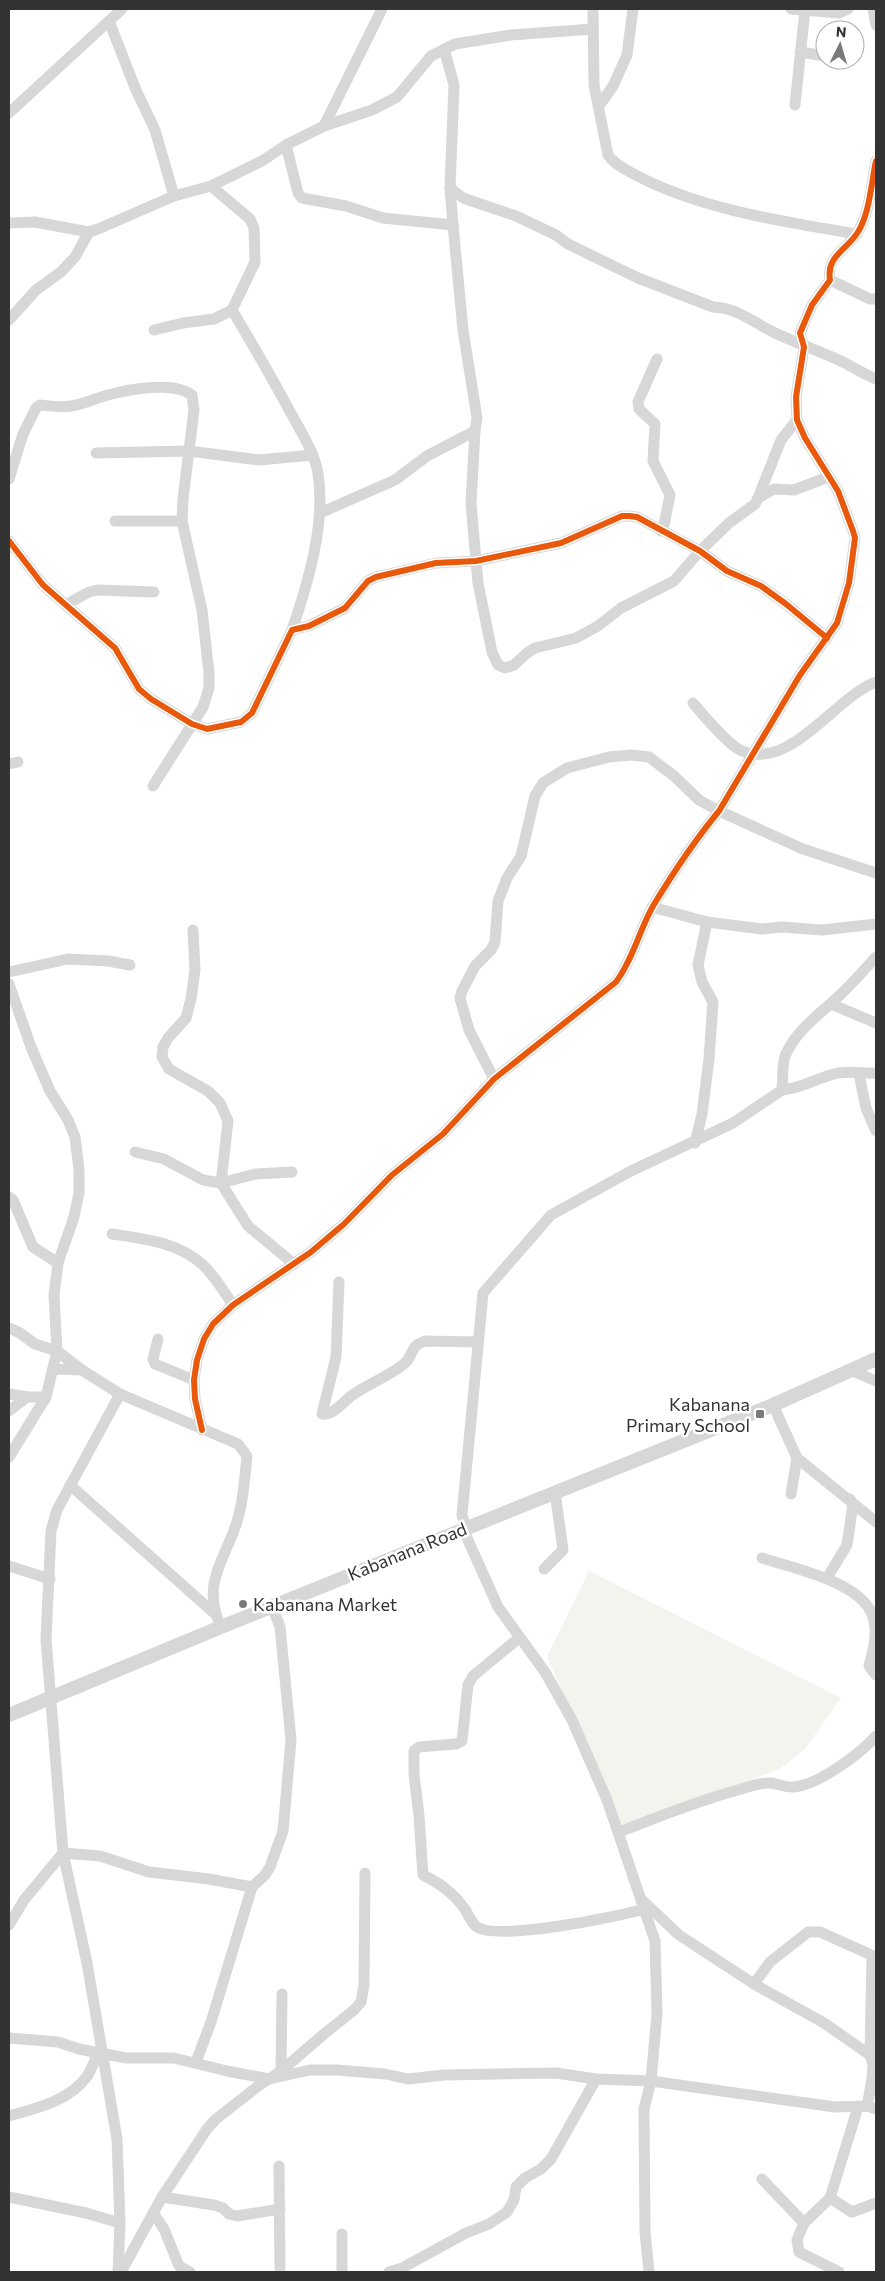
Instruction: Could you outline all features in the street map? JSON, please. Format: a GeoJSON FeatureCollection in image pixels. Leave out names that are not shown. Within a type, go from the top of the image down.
{"type":"FeatureCollection","features":[{"type":"Feature","properties":{"kind":"street"},"geometry":{"type":"LineString","coordinates":[[9,113],[122,9]]}},
{"type":"Feature","properties":{"kind":"street"},"geometry":{"type":"LineString","coordinates":[[324,126],[382,9]]}},
{"type":"Feature","properties":{"kind":"street"},"geometry":{"type":"LineString","coordinates":[[593,9],[594,85],[608,155],[612,162],[645,180],[689,198],[790,222],[857,234]]}},
{"type":"Feature","properties":{"kind":"street"},"geometry":{"type":"LineString","coordinates":[[599,106],[613,86],[627,55],[633,9]]}},
{"type":"Feature","properties":{"kind":"street"},"geometry":{"type":"LineString","coordinates":[[791,9],[839,13],[848,9]]}},
{"type":"Feature","properties":{"kind":"street"},"geometry":{"type":"LineString","coordinates":[[873,9],[876,25]]}},
{"type":"Feature","properties":{"kind":"street"},"geometry":{"type":"LineString","coordinates":[[795,105],[804,10]]}},
{"type":"Feature","properties":{"kind":"street"},"geometry":{"type":"LineString","coordinates":[[109,21],[136,90],[155,130],[174,196]]}},
{"type":"Feature","properties":{"kind":"street"},"geometry":{"type":"LineString","coordinates":[[9,224],[35,222],[89,232],[174,196],[211,186],[262,161],[286,145],[324,126],[372,110],[397,96],[431,56],[455,44],[511,35],[593,29]]}},
{"type":"Feature","properties":{"kind":"street"},"geometry":{"type":"LineString","coordinates":[[444,49],[454,85],[450,188],[452,225],[463,330],[477,418],[474,431],[471,503],[478,584],[492,652],[498,665],[505,668],[514,665],[535,648],[576,638],[598,626],[621,608],[674,581],[700,551],[729,523],[755,504],[780,440],[796,420]]}},
{"type":"Feature","properties":{"kind":"street"},"geometry":{"type":"LineString","coordinates":[[800,52],[815,54]]}},
{"type":"Feature","properties":{"kind":"street"},"geometry":{"type":"LineString","coordinates":[[286,145],[298,193],[302,198],[346,206],[383,218],[452,225]]}},
{"type":"Feature","properties":{"kind":"street"},"geometry":{"type":"LineString","coordinates":[[202,1430],[194,1380],[197,1360],[204,1339],[212,1324],[233,1305],[266,1285],[311,1252],[344,1224],[392,1175],[443,1134],[494,1079],[616,982],[626,968],[652,908],[704,830],[719,811],[800,676],[837,623],[849,584],[855,538],[838,491],[796,420],[796,397],[804,347],[800,333],[812,305],[830,280],[829,270],[834,257],[857,234],[866,218],[876,161]]}},
{"type":"Feature","properties":{"kind":"street"},"geometry":{"type":"LineString","coordinates":[[154,330],[183,323],[214,319],[232,310],[255,262],[254,228],[250,219],[211,186]]}},
{"type":"Feature","properties":{"kind":"street"},"geometry":{"type":"LineString","coordinates":[[450,188],[462,198],[516,216],[638,278],[713,307],[725,308],[759,322],[769,330],[804,347],[841,361],[876,378]]}},
{"type":"Feature","properties":{"kind":"street"},"geometry":{"type":"LineString","coordinates":[[9,320],[36,290],[61,272],[75,257],[89,232]]}},
{"type":"Feature","properties":{"kind":"street"},"geometry":{"type":"LineString","coordinates":[[830,280],[870,300],[876,300]]}},
{"type":"Feature","properties":{"kind":"street"},"geometry":{"type":"LineString","coordinates":[[9,541],[42,585],[115,648],[139,689],[150,699],[192,724],[207,730],[241,722],[252,713],[292,630],[304,591],[320,513],[319,480],[313,454],[264,362],[232,310]]}},
{"type":"Feature","properties":{"kind":"street"},"geometry":{"type":"LineString","coordinates":[[657,359],[638,402],[639,409],[655,424],[653,461],[670,495],[661,531]]}},
{"type":"Feature","properties":{"kind":"street"},"geometry":{"type":"LineString","coordinates":[[9,479],[23,434],[36,408],[40,405],[71,406],[109,394],[155,388],[186,390],[192,395],[194,401],[182,521],[202,610],[209,673],[208,688],[203,707],[153,786]]}},
{"type":"Feature","properties":{"kind":"street"},"geometry":{"type":"LineString","coordinates":[[320,513],[395,480],[427,456],[474,431]]}},
{"type":"Feature","properties":{"kind":"street"},"geometry":{"type":"LineString","coordinates":[[96,453],[189,451],[259,460],[313,454]]}},
{"type":"Feature","properties":{"kind":"street"},"geometry":{"type":"LineString","coordinates":[[758,498],[774,489],[794,490],[828,477]]}},
{"type":"Feature","properties":{"kind":"street"},"geometry":{"type":"LineString","coordinates":[[292,630],[309,626],[345,608],[371,578],[436,563],[476,561],[569,541],[622,516],[637,517],[700,551],[727,571],[760,586],[786,604],[827,638]]}},
{"type":"Feature","properties":{"kind":"street"},"geometry":{"type":"LineString","coordinates":[[115,521],[182,521]]}},
{"type":"Feature","properties":{"kind":"street"},"geometry":{"type":"LineString","coordinates":[[65,605],[89,592],[98,590],[154,592]]}},
{"type":"Feature","properties":{"kind":"street"},"geometry":{"type":"LineString","coordinates":[[693,703],[720,733],[741,750],[754,754],[772,753],[787,746],[863,688],[876,682]]}},
{"type":"Feature","properties":{"kind":"street"},"geometry":{"type":"LineString","coordinates":[[494,1079],[469,1030],[460,998],[462,990],[475,966],[491,950],[494,942],[498,901],[507,878],[521,856],[535,796],[543,782],[567,768],[586,762],[631,755],[649,757],[674,776],[698,800],[719,811],[803,849],[876,873]]}},
{"type":"Feature","properties":{"kind":"street"},"geometry":{"type":"LineString","coordinates":[[652,908],[707,922],[762,929],[822,930],[876,924]]}},
{"type":"Feature","properties":{"kind":"street"},"geometry":{"type":"LineString","coordinates":[[695,1142],[702,1114],[709,1059],[713,1002],[702,982],[698,965],[707,922]]}},
{"type":"Feature","properties":{"kind":"street"},"geometry":{"type":"LineString","coordinates":[[193,930],[195,970],[191,999],[186,1018],[168,1038],[163,1047],[162,1057],[169,1069],[208,1091],[220,1103],[228,1121],[221,1182],[248,1226],[294,1264]]}},
{"type":"Feature","properties":{"kind":"street"},"geometry":{"type":"LineString","coordinates":[[782,1090],[785,1056],[794,1040],[816,1014],[831,1004],[876,956]]}},
{"type":"Feature","properties":{"kind":"street"},"geometry":{"type":"LineString","coordinates":[[9,972],[68,960],[108,961],[130,965]]}},
{"type":"Feature","properties":{"kind":"street"},"geometry":{"type":"LineString","coordinates":[[9,984],[13,1004],[31,1048],[50,1091],[68,1120],[75,1137],[79,1192],[74,1217],[58,1263],[54,1296],[57,1351],[54,1369],[46,1397],[9,1457]]}},
{"type":"Feature","properties":{"kind":"street"},"geometry":{"type":"LineString","coordinates":[[831,1004],[876,1023]]}},
{"type":"Feature","properties":{"kind":"street"},"geometry":{"type":"LineString","coordinates":[[650,2272],[645,2232],[644,2109],[652,2081],[657,2013],[655,1941],[619,1832],[572,1720],[545,1672],[498,1607],[465,1528],[462,1515],[483,1293],[551,1215],[631,1170],[681,1149],[734,1123],[782,1090],[798,1088],[833,1074],[845,1072],[859,1074],[876,1073]]}},
{"type":"Feature","properties":{"kind":"street"},"geometry":{"type":"LineString","coordinates":[[859,1074],[866,1108],[876,1130]]}},
{"type":"Feature","properties":{"kind":"street"},"geometry":{"type":"LineString","coordinates":[[135,1152],[164,1159],[202,1180],[221,1182],[256,1174],[292,1172]]}},
{"type":"Feature","properties":{"kind":"street"},"geometry":{"type":"LineString","coordinates":[[9,1197],[13,1200],[33,1247],[58,1263]]}},
{"type":"Feature","properties":{"kind":"street"},"geometry":{"type":"LineString","coordinates":[[112,1234],[156,1241],[179,1249],[202,1264],[233,1305]]}},
{"type":"Feature","properties":{"kind":"street"},"geometry":{"type":"LineString","coordinates":[[339,1282],[336,1358],[322,1414],[330,1413],[358,1390],[406,1363],[413,1347],[419,1343],[426,1341],[478,1342]]}},
{"type":"Feature","properties":{"kind":"street"},"geometry":{"type":"LineString","coordinates":[[9,1328],[20,1333],[35,1344],[57,1351],[82,1370],[120,1394],[166,1411],[202,1430],[238,1444],[247,1456],[240,1511],[232,1536],[216,1568],[213,1591],[214,1613]]}},
{"type":"Feature","properties":{"kind":"street"},"geometry":{"type":"LineString","coordinates":[[158,1339],[153,1358],[156,1364],[194,1380]]}},
{"type":"Feature","properties":{"kind":"street","name":"Kabanana Road"},"geometry":{"type":"LineString","coordinates":[[9,1715],[272,1606],[773,1405],[876,1360]]}},
{"type":"Feature","properties":{"kind":"street"},"geometry":{"type":"LineString","coordinates":[[54,1369],[66,1371],[82,1370]]}},
{"type":"Feature","properties":{"kind":"street"},"geometry":{"type":"LineString","coordinates":[[850,1370],[876,1381]]}},
{"type":"Feature","properties":{"kind":"street"},"geometry":{"type":"LineString","coordinates":[[9,1394],[27,1397],[46,1397]]}},
{"type":"Feature","properties":{"kind":"street"},"geometry":{"type":"LineString","coordinates":[[119,2272],[120,2222],[117,2139],[100,2054],[87,1963],[63,1853],[46,1639],[51,1531],[57,1510],[120,1394]]}},
{"type":"Feature","properties":{"kind":"street"},"geometry":{"type":"LineString","coordinates":[[9,1411],[27,1397]]}},
{"type":"Feature","properties":{"kind":"street"},"geometry":{"type":"LineString","coordinates":[[773,1405],[797,1458],[876,1522]]}},
{"type":"Feature","properties":{"kind":"street"},"geometry":{"type":"LineString","coordinates":[[791,1494],[797,1458]]}},
{"type":"Feature","properties":{"kind":"street"},"geometry":{"type":"LineString","coordinates":[[70,1485],[214,1613],[221,1627]]}},
{"type":"Feature","properties":{"kind":"street"},"geometry":{"type":"LineString","coordinates":[[544,1569],[563,1550],[555,1492]]}},
{"type":"Feature","properties":{"kind":"street"},"geometry":{"type":"LineString","coordinates":[[827,1578],[847,1545],[853,1504],[848,1498]]}},
{"type":"Feature","properties":{"kind":"street"},"geometry":{"type":"LineString","coordinates":[[762,1558],[827,1578],[850,1592],[870,1610],[874,1618],[876,1639],[870,1666],[871,1671],[876,1675]]}},
{"type":"Feature","properties":{"kind":"street"},"geometry":{"type":"LineString","coordinates":[[9,1566],[50,1579]]}},
{"type":"Feature","properties":{"kind":"street"},"geometry":{"type":"LineString","coordinates":[[196,2062],[211,2022],[252,1886],[265,1875],[270,1867],[283,1831],[290,1740],[280,1627],[272,1606]]}},
{"type":"Feature","properties":{"kind":"street"},"geometry":{"type":"LineString","coordinates":[[519,1638],[473,1676],[468,1685],[462,1741],[456,1744],[414,1750],[422,1875],[452,1892],[476,1926],[488,1931],[501,1932],[551,1926],[630,1913],[643,1905]]}},
{"type":"Feature","properties":{"kind":"street"},"geometry":{"type":"LineString","coordinates":[[619,1832],[719,1795],[761,1784],[796,1787],[821,1778],[836,1770],[868,1746],[876,1736]]}},
{"type":"Feature","properties":{"kind":"street"},"geometry":{"type":"LineString","coordinates":[[63,1853],[100,1856],[149,1872],[209,1878],[252,1886]]}},
{"type":"Feature","properties":{"kind":"street"},"geometry":{"type":"LineString","coordinates":[[9,1926],[24,1900],[63,1853]]}},
{"type":"Feature","properties":{"kind":"street"},"geometry":{"type":"LineString","coordinates":[[119,2272],[154,2214],[162,2197],[207,2129],[216,2120],[281,2071],[361,2002],[364,1985],[365,1873]]}},
{"type":"Feature","properties":{"kind":"street"},"geometry":{"type":"LineString","coordinates":[[643,1905],[679,1935],[754,1984],[824,2023],[870,2055]]}},
{"type":"Feature","properties":{"kind":"street"},"geometry":{"type":"LineString","coordinates":[[754,1984],[770,1962],[808,1932],[820,1932],[874,1957],[870,2055],[873,2064],[867,2107],[830,2198],[804,2223],[797,2240],[799,2252],[839,2272]]}},
{"type":"Feature","properties":{"kind":"street"},"geometry":{"type":"LineString","coordinates":[[281,2071],[282,1994]]}},
{"type":"Feature","properties":{"kind":"street"},"geometry":{"type":"LineString","coordinates":[[9,2038],[58,2042],[100,2054],[126,2058],[174,2058],[269,2079],[310,2070],[385,2074],[408,2079],[444,2075],[556,2073],[596,2079],[652,2081],[835,2108],[867,2107]]}},
{"type":"Feature","properties":{"kind":"street"},"geometry":{"type":"LineString","coordinates":[[9,2116],[66,2096],[87,2076],[100,2054]]}},
{"type":"Feature","properties":{"kind":"street"},"geometry":{"type":"LineString","coordinates":[[390,2272],[402,2268],[466,2233],[489,2224],[507,2212],[514,2200],[516,2187],[525,2178],[541,2169],[552,2159],[596,2079]]}},
{"type":"Feature","properties":{"kind":"street"},"geometry":{"type":"LineString","coordinates":[[279,2166],[280,2272]]}},
{"type":"Feature","properties":{"kind":"street"},"geometry":{"type":"LineString","coordinates":[[762,2179],[804,2223]]}},
{"type":"Feature","properties":{"kind":"street"},"geometry":{"type":"LineString","coordinates":[[9,2197],[120,2222]]}},
{"type":"Feature","properties":{"kind":"street"},"geometry":{"type":"LineString","coordinates":[[162,2197],[214,2205],[223,2208],[229,2214],[237,2216],[280,2209]]}},
{"type":"Feature","properties":{"kind":"street"},"geometry":{"type":"LineString","coordinates":[[830,2198],[852,2212],[876,2203]]}},
{"type":"Feature","properties":{"kind":"street"},"geometry":{"type":"LineString","coordinates":[[154,2214],[164,2229],[179,2269],[190,2272]]}},
{"type":"Feature","properties":{"kind":"street"},"geometry":{"type":"LineString","coordinates":[[342,2234],[342,2272]]}},
{"type":"Feature","properties":{"kind":"shaded area"},"geometry":{"type":"Polygon","coordinates":[[[589,1571],[841,1698],[805,1749],[781,1768],[624,1830],[547,1657],[589,1571]]]}},
{"type":"Feature","properties":{"kind":"cycle path"},"geometry":{"type":"LineString","coordinates":[[202,1430],[195,1399],[194,1380],[197,1360],[204,1339],[213,1324],[233,1305],[311,1252],[344,1224],[392,1175],[443,1134],[494,1079],[616,982],[627,964],[653,906],[676,869],[719,811],[800,675],[837,623],[849,583],[855,538],[838,491],[805,438],[797,420],[796,397],[804,347],[800,333],[812,305],[830,280],[831,265],[834,259],[858,232],[862,224],[868,207],[876,161]]}},
{"type":"Feature","properties":{"kind":"cycle path"},"geometry":{"type":"LineString","coordinates":[[9,541],[43,585],[115,648],[139,689],[151,699],[192,724],[207,729],[241,722],[252,713],[292,630],[309,626],[345,608],[368,581],[376,577],[436,563],[476,561],[561,543],[622,516],[637,517],[700,551],[727,571],[761,586],[827,638]]}},
{"type":"Feature","properties":{"kind":"place","name":"Kabanana Primary School"},"geometry":{"type":"Point","coordinates":[760,1414]}},
{"type":"Feature","properties":{"kind":"place","name":"Kabanana Market"},"geometry":{"type":"Point","coordinates":[243,1604]}}]}
